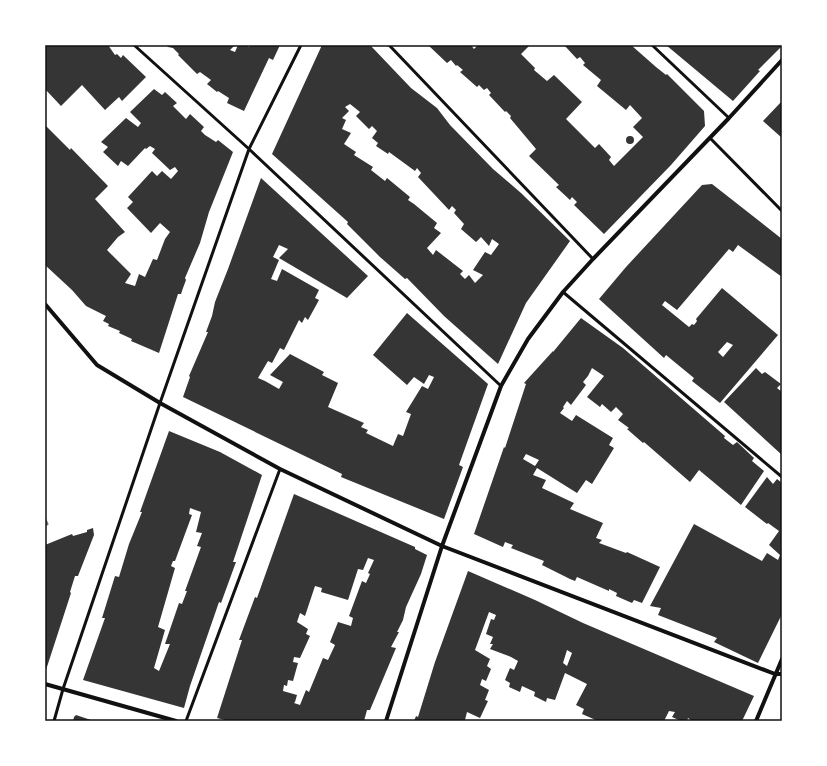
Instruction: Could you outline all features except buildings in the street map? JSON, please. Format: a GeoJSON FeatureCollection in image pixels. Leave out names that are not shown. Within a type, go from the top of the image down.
{"type":"FeatureCollection","features":[{"type":"Feature","properties":{"kind":"street"},"geometry":{"type":"LineString","coordinates":[[386,721],[442,546],[501,386],[528,339],[562,292],[729,118],[782,60]]}},
{"type":"Feature","properties":{"kind":"street"},"geometry":{"type":"LineString","coordinates":[[45,304],[97,366],[160,403],[280,469],[442,546],[775,674],[782,674]]}},
{"type":"Feature","properties":{"kind":"street"},"geometry":{"type":"LineString","coordinates":[[756,721],[782,659]]}},
{"type":"Feature","properties":{"kind":"street"},"geometry":{"type":"LineString","coordinates":[[45,684],[176,721]]}},
{"type":"Feature","properties":{"kind":"lane"},"geometry":{"type":"LineString","coordinates":[[134,45],[249,149],[501,386]]}},
{"type":"Feature","properties":{"kind":"lane"},"geometry":{"type":"LineString","coordinates":[[54,721],[63,689],[160,403],[249,149],[301,45]]}},
{"type":"Feature","properties":{"kind":"lane"},"geometry":{"type":"LineString","coordinates":[[389,45],[593,259]]}},
{"type":"Feature","properties":{"kind":"lane"},"geometry":{"type":"LineString","coordinates":[[652,45],[729,118]]}},
{"type":"Feature","properties":{"kind":"lane"},"geometry":{"type":"LineString","coordinates":[[710,138],[782,211]]}},
{"type":"Feature","properties":{"kind":"lane"},"geometry":{"type":"LineString","coordinates":[[562,292],[782,477]]}},
{"type":"Feature","properties":{"kind":"lane"},"geometry":{"type":"LineString","coordinates":[[186,721],[280,469]]}},
{"type":"Feature","properties":{"kind":"railway"},"geometry":{"type":"LineString","coordinates":[[45,520],[47,524]]}}]}
